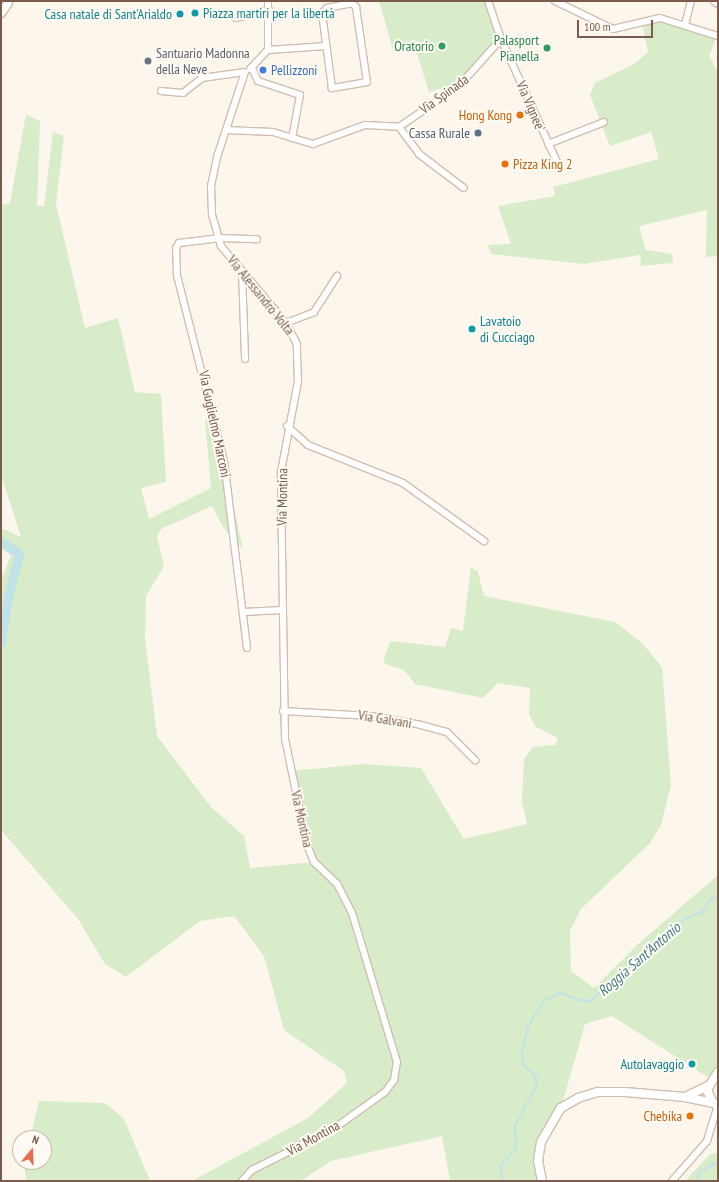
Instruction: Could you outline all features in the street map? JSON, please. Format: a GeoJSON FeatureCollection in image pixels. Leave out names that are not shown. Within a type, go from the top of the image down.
{"type":"FeatureCollection","features":[{"type":"Feature","properties":{"kind":"main road"},"geometry":{"type":"LineString","coordinates":[[1,13],[7,3]]}},
{"type":"Feature","properties":{"kind":"main road"},"geometry":{"type":"LineString","coordinates":[[716,1104],[707,1093],[718,1072]]}},
{"type":"Feature","properties":{"kind":"main road"},"geometry":{"type":"LineString","coordinates":[[685,1097],[713,1082]]}},
{"type":"Feature","properties":{"kind":"main road"},"geometry":{"type":"LineString","coordinates":[[542,1181],[538,1161],[541,1142],[561,1108],[578,1098],[598,1092],[685,1097],[716,1104]]}},
{"type":"Feature","properties":{"kind":"street"},"geometry":{"type":"LineString","coordinates":[[161,91],[183,93],[202,78],[245,72],[252,68],[268,50],[268,1]]}},
{"type":"Feature","properties":{"kind":"street","name":"Via Vignee'"},"geometry":{"type":"LineString","coordinates":[[488,1],[501,39],[558,166]]}},
{"type":"Feature","properties":{"kind":"street"},"geometry":{"type":"LineString","coordinates":[[555,1],[613,29],[660,18],[718,36]]}},
{"type":"Feature","properties":{"kind":"street"},"geometry":{"type":"LineString","coordinates":[[685,25],[691,1]]}},
{"type":"Feature","properties":{"kind":"street"},"geometry":{"type":"LineString","coordinates":[[352,3],[356,7],[367,82],[332,88],[326,46],[322,13],[327,8],[352,3]]}},
{"type":"Feature","properties":{"kind":"street"},"geometry":{"type":"LineString","coordinates":[[236,18],[269,10]]}},
{"type":"Feature","properties":{"kind":"street","name":"Via Spinada"},"geometry":{"type":"LineString","coordinates":[[399,127],[459,86],[501,39]]}},
{"type":"Feature","properties":{"kind":"street"},"geometry":{"type":"LineString","coordinates":[[268,50],[326,46]]}},
{"type":"Feature","properties":{"kind":"street"},"geometry":{"type":"LineString","coordinates":[[252,68],[258,81],[300,95],[292,138]]}},
{"type":"Feature","properties":{"kind":"street"},"geometry":{"type":"LineString","coordinates":[[245,72],[226,130],[210,193],[217,240],[257,239]]}},
{"type":"Feature","properties":{"kind":"street"},"geometry":{"type":"LineString","coordinates":[[548,144],[604,122]]}},
{"type":"Feature","properties":{"kind":"street"},"geometry":{"type":"LineString","coordinates":[[226,130],[265,131],[313,144],[365,125],[399,127],[419,154],[464,188]]}},
{"type":"Feature","properties":{"kind":"street","name":"Via Alessandro Volta"},"geometry":{"type":"LineString","coordinates":[[217,240],[286,323],[295,337],[298,381],[287,426]]}},
{"type":"Feature","properties":{"kind":"street","name":"Via Guglielmo Marconi"},"geometry":{"type":"LineString","coordinates":[[217,240],[177,244],[176,262],[224,461],[244,612],[247,648]]}},
{"type":"Feature","properties":{"kind":"street"},"geometry":{"type":"LineString","coordinates":[[242,271],[245,359]]}},
{"type":"Feature","properties":{"kind":"street"},"geometry":{"type":"LineString","coordinates":[[286,323],[314,312],[337,276]]}},
{"type":"Feature","properties":{"kind":"street"},"geometry":{"type":"LineString","coordinates":[[287,426],[308,445],[403,483],[484,541]]}},
{"type":"Feature","properties":{"kind":"street","name":"Via Montina"},"geometry":{"type":"LineString","coordinates":[[242,1181],[252,1170],[315,1140],[352,1116],[385,1092],[396,1071],[396,1053],[352,913],[340,888],[314,862],[307,845],[283,711],[281,472],[287,426]]}},
{"type":"Feature","properties":{"kind":"street"},"geometry":{"type":"LineString","coordinates":[[244,612],[282,610]]}},
{"type":"Feature","properties":{"kind":"street","name":"Via Galvani"},"geometry":{"type":"LineString","coordinates":[[283,711],[364,715],[417,724],[447,732],[475,760]]}},
{"type":"Feature","properties":{"kind":"street"},"geometry":{"type":"LineString","coordinates":[[672,1181],[707,1141],[716,1104]]}},
{"type":"Feature","properties":{"kind":"green space","name":"Oratorio"},"geometry":{"type":"Polygon","coordinates":[[[379,1],[486,1],[497,37],[456,84],[429,92],[416,50],[394,53],[379,1]]]}},
{"type":"Feature","properties":{"kind":"green space"},"geometry":{"type":"Polygon","coordinates":[[[654,19],[717,36],[709,56],[718,72],[718,256],[706,257],[707,210],[639,226],[646,250],[672,254],[673,263],[641,266],[640,255],[584,264],[491,254],[488,245],[511,244],[498,206],[555,196],[553,187],[659,159],[651,132],[610,146],[590,95],[595,83],[634,64],[648,52],[642,23],[654,19]]]}},
{"type":"Feature","properties":{"kind":"green space"},"geometry":{"type":"Polygon","coordinates":[[[26,114],[40,121],[37,206],[44,206],[53,132],[64,136],[56,204],[85,328],[118,318],[135,392],[161,394],[166,482],[141,488],[149,519],[211,488],[205,421],[212,409],[243,549],[223,527],[212,506],[161,529],[157,537],[164,566],[146,596],[145,639],[157,736],[211,807],[244,836],[250,868],[314,862],[291,771],[363,764],[421,768],[464,839],[527,824],[522,802],[524,759],[533,747],[555,745],[558,738],[536,727],[529,715],[530,688],[498,683],[483,698],[415,684],[404,670],[383,663],[390,641],[445,647],[451,628],[463,631],[471,567],[478,572],[484,596],[615,622],[642,643],[662,667],[671,785],[661,825],[650,843],[581,909],[570,931],[571,971],[594,988],[638,944],[718,875],[718,1067],[714,1081],[612,1016],[585,1024],[561,1108],[541,1142],[542,1181],[450,1181],[442,1136],[331,1161],[301,1181],[192,1181],[308,1118],[347,1083],[344,1071],[284,1030],[264,956],[234,916],[200,921],[126,977],[105,964],[78,919],[1,830],[1,581],[11,555],[1,549],[1,528],[21,537],[1,475],[1,205],[10,203],[26,114]]]}},
{"type":"Feature","properties":{"kind":"green space"},"geometry":{"type":"Polygon","coordinates":[[[39,1101],[105,1103],[124,1119],[150,1181],[26,1181],[25,1170],[52,1170],[52,1130],[32,1130],[39,1101]]]}},
{"type":"Feature","properties":{"kind":"green space"},"geometry":{"type":"Polygon","coordinates":[[[718,1152],[718,1181],[685,1181],[710,1154],[718,1152]]]}},
{"type":"Feature","properties":{"kind":"waterway"},"geometry":{"type":"LineString","coordinates":[[1,541],[19,554],[8,596],[1,642]]}},
{"type":"Feature","properties":{"kind":"waterway","name":"Roggia Sant'Antonio"},"geometry":{"type":"LineString","coordinates":[[502,1181],[501,1165],[516,1149],[515,1127],[537,1084],[536,1077],[523,1065],[522,1050],[528,1027],[543,1002],[560,993],[586,1002],[593,999],[684,920],[702,912],[710,900],[718,897]]}},
{"type":"Feature","properties":{"kind":"waterway"},"geometry":{"type":"LineString","coordinates":[[697,1181],[700,1172],[718,1162]]}},
{"type":"Feature","properties":{"kind":"place","name":"Piazza martiri per la libertà"},"geometry":{"type":"Point","coordinates":[195,13]}},
{"type":"Feature","properties":{"kind":"place","name":"Casa natale di Sant'Arialdo"},"geometry":{"type":"Point","coordinates":[180,14]}},
{"type":"Feature","properties":{"kind":"place","name":"Oratorio"},"geometry":{"type":"Point","coordinates":[442,46]}},
{"type":"Feature","properties":{"kind":"place","name":"Palasport Pianella"},"geometry":{"type":"Point","coordinates":[547,48]}},
{"type":"Feature","properties":{"kind":"place","name":"Santuario Madonna della Neve"},"geometry":{"type":"Point","coordinates":[148,61]}},
{"type":"Feature","properties":{"kind":"place","name":"Pellizzoni"},"geometry":{"type":"Point","coordinates":[263,70]}},
{"type":"Feature","properties":{"kind":"place","name":"Hong Kong"},"geometry":{"type":"Point","coordinates":[520,115]}},
{"type":"Feature","properties":{"kind":"place","name":"Cassa Rurale"},"geometry":{"type":"Point","coordinates":[478,133]}},
{"type":"Feature","properties":{"kind":"place","name":"Pizza King 2"},"geometry":{"type":"Point","coordinates":[505,164]}},
{"type":"Feature","properties":{"kind":"place","name":"Lavatoio di Cucciago"},"geometry":{"type":"Point","coordinates":[472,329]}},
{"type":"Feature","properties":{"kind":"place","name":"Autolavaggio"},"geometry":{"type":"Point","coordinates":[692,1064]}},
{"type":"Feature","properties":{"kind":"place","name":"Chebika"},"geometry":{"type":"Point","coordinates":[690,1116]}}]}
